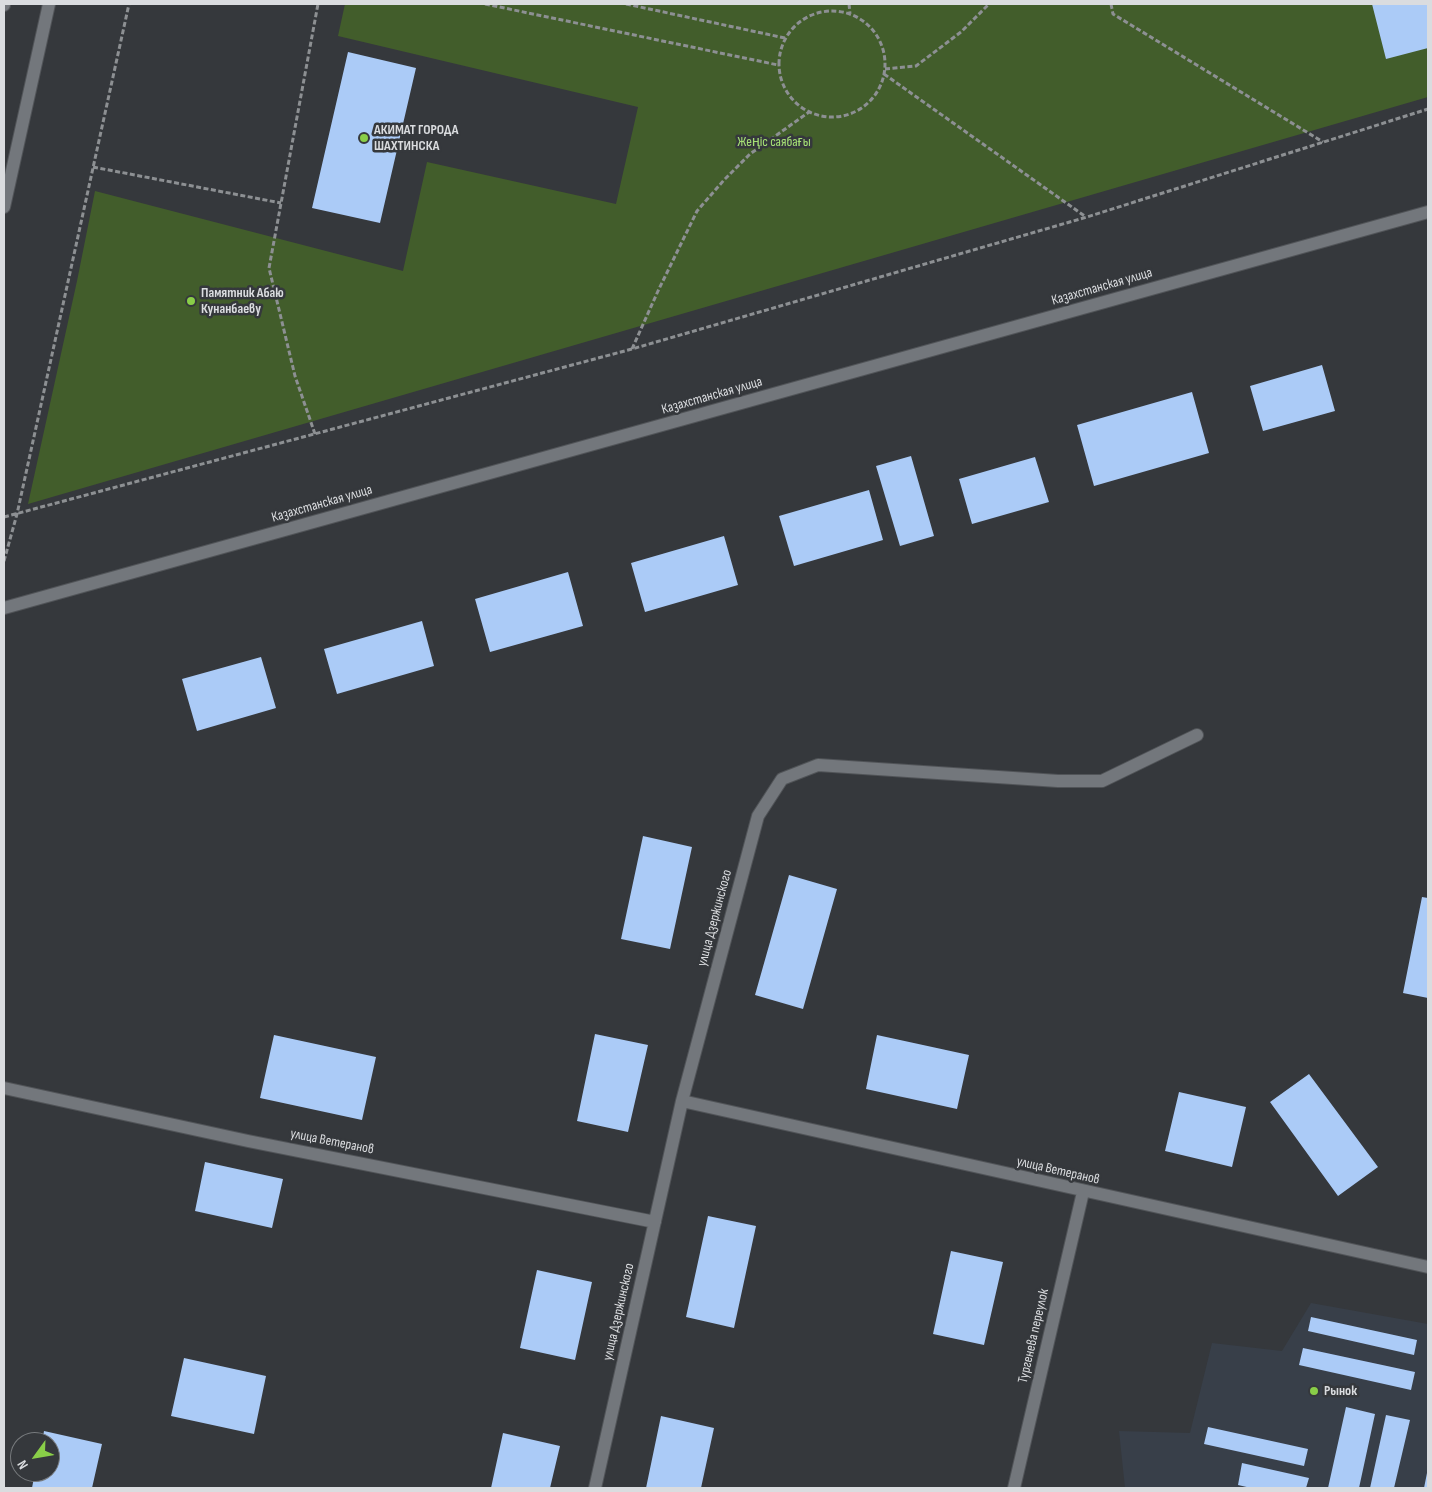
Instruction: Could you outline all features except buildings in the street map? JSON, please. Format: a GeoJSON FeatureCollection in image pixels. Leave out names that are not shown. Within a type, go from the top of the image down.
{"type":"FeatureCollection","features":[{"type":"Feature","properties":{"kind":"street"},"geometry":{"type":"LineString","coordinates":[[4,208],[49,4]]}},
{"type":"Feature","properties":{"kind":"street","name":"Казахстанская улица"},"geometry":{"type":"LineString","coordinates":[[4,608],[1428,212]]}},
{"type":"Feature","properties":{"kind":"street","name":"улица Дзержинского"},"geometry":{"type":"LineString","coordinates":[[595,1488],[682,1101],[758,816],[782,779],[818,765],[1058,781],[1102,782],[1197,735]]}},
{"type":"Feature","properties":{"kind":"street","name":"улица Ветеранов"},"geometry":{"type":"LineString","coordinates":[[4,1088],[248,1141],[654,1222]]}},
{"type":"Feature","properties":{"kind":"street","name":"улица Ветеранов"},"geometry":{"type":"LineString","coordinates":[[682,1101],[1428,1268]]}},
{"type":"Feature","properties":{"kind":"street","name":"Тургенева переулок"},"geometry":{"type":"LineString","coordinates":[[1014,1488],[1083,1192]]}},
{"type":"Feature","properties":{"kind":"path"},"geometry":{"type":"LineString","coordinates":[[4,561],[17,514],[129,4]]}},
{"type":"Feature","properties":{"kind":"path"},"geometry":{"type":"LineString","coordinates":[[315,434],[295,376],[269,268],[318,4]]}},
{"type":"Feature","properties":{"kind":"path"},"geometry":{"type":"LineString","coordinates":[[485,4],[778,65]]}},
{"type":"Feature","properties":{"kind":"path"},"geometry":{"type":"LineString","coordinates":[[626,4],[785,38]]}},
{"type":"Feature","properties":{"kind":"path"},"geometry":{"type":"LineString","coordinates":[[849,4],[850,14]]}},
{"type":"Feature","properties":{"kind":"path"},"geometry":{"type":"LineString","coordinates":[[885,69],[916,66],[961,32],[988,4]]}},
{"type":"Feature","properties":{"kind":"path"},"geometry":{"type":"LineString","coordinates":[[1111,4],[1113,14],[1324,142]]}},
{"type":"Feature","properties":{"kind":"path"},"geometry":{"type":"LineString","coordinates":[[824,11],[839,11],[850,14],[867,24],[877,35],[884,49],[885,69],[877,93],[868,105],[854,113],[840,117],[825,118],[797,105],[787,93],[778,65],[780,49],[785,38],[797,24],[809,16],[824,11]]}},
{"type":"Feature","properties":{"kind":"path"},"geometry":{"type":"LineString","coordinates":[[884,74],[1087,217]]}},
{"type":"Feature","properties":{"kind":"path"},"geometry":{"type":"LineString","coordinates":[[4,518],[632,348],[1087,217],[1428,109]]}},
{"type":"Feature","properties":{"kind":"path"},"geometry":{"type":"LineString","coordinates":[[632,348],[697,211],[750,154],[809,112]]}},
{"type":"Feature","properties":{"kind":"path"},"geometry":{"type":"LineString","coordinates":[[93,167],[281,203]]}},
{"type":"Feature","properties":{"kind":"shaded area","name":"Рынок"},"geometry":{"type":"Polygon","coordinates":[[[1311,1303],[1428,1324],[1428,1488],[1125,1488],[1119,1431],[1190,1433],[1212,1343],[1282,1351],[1311,1303]]]}},
{"type":"Feature","properties":{"kind":"green space","name":"Жеңіс саябағы"},"geometry":{"type":"Polygon","coordinates":[[[345,4],[1428,4],[1428,97],[28,504],[95,191],[403,271],[427,162],[616,204],[638,107],[338,36],[345,4]]]}},
{"type":"Feature","properties":{"kind":"place","name":"АКИМАТ ГОРОДА ШАХТИНСКА"},"geometry":{"type":"Point","coordinates":[364,138]}},
{"type":"Feature","properties":{"kind":"place","name":"Памятник Абаю Кунанбаеву"},"geometry":{"type":"Point","coordinates":[191,301]}},
{"type":"Feature","properties":{"kind":"place","name":"Рынок"},"geometry":{"type":"Point","coordinates":[1314,1391]}}]}
